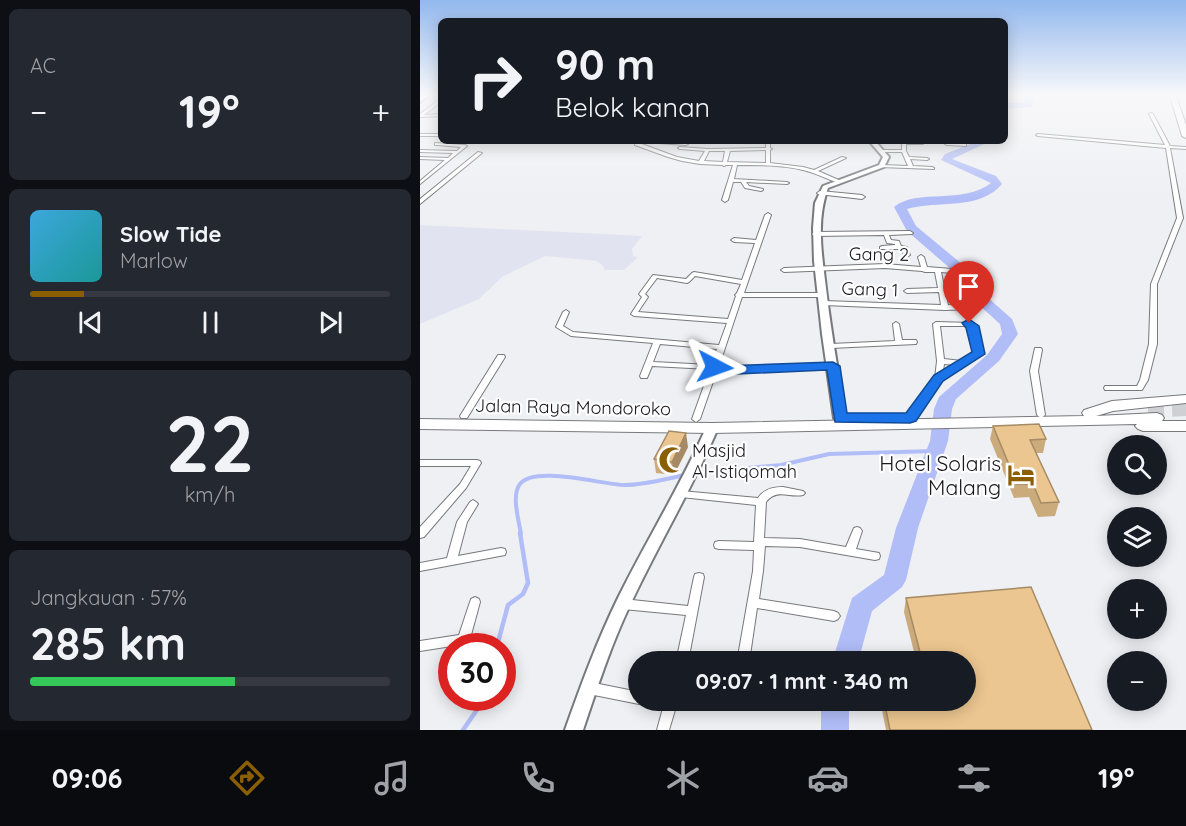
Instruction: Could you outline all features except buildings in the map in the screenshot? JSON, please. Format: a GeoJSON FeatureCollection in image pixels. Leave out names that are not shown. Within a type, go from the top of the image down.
{"type":"FeatureCollection","features":[{"type":"Feature","properties":{"kind":"highway","name":"Jalan Raya Mondoroko"},"geometry":{"type":"LineString","coordinates":[[963,421],[1041,415],[1092,417],[1112,406],[1186,399]]}},
{"type":"Feature","properties":{"kind":"highway","name":"Jalan Raya Mondoroko"},"geometry":{"type":"LineString","coordinates":[[421,423],[464,416],[963,421],[1152,414]]}},
{"type":"Feature","properties":{"kind":"highway"},"geometry":{"type":"LineString","coordinates":[[1092,417],[1119,425],[1186,426]]}},
{"type":"Feature","properties":{"kind":"highway","name":"Jalan Raya Mondoroko"},"geometry":{"type":"LineString","coordinates":[[421,423],[712,428],[920,420]]}},
{"type":"Feature","properties":{"kind":"street"},"geometry":{"type":"LineString","coordinates":[[1108,388],[1139,388],[1150,360],[1153,344],[1154,284],[1180,218],[1168,147],[1159,130]]}},
{"type":"Feature","properties":{"kind":"street"},"geometry":{"type":"LineString","coordinates":[[1031,132],[1186,148]]}},
{"type":"Feature","properties":{"kind":"street"},"geometry":{"type":"LineString","coordinates":[[421,136],[438,135]]}},
{"type":"Feature","properties":{"kind":"street"},"geometry":{"type":"LineString","coordinates":[[1038,135],[1094,139]]}},
{"type":"Feature","properties":{"kind":"street"},"geometry":{"type":"LineString","coordinates":[[420,158],[438,143]]}},
{"type":"Feature","properties":{"kind":"street"},"geometry":{"type":"LineString","coordinates":[[420,183],[465,145],[456,144]]}},
{"type":"Feature","properties":{"kind":"street"},"geometry":{"type":"LineString","coordinates":[[637,144],[665,153],[670,158],[724,165],[768,165],[816,170],[832,178]]}},
{"type":"Feature","properties":{"kind":"street"},"geometry":{"type":"LineString","coordinates":[[665,153],[685,144]]}},
{"type":"Feature","properties":{"kind":"street"},"geometry":{"type":"LineString","coordinates":[[768,165],[769,144]]}},
{"type":"Feature","properties":{"kind":"street"},"geometry":{"type":"LineString","coordinates":[[875,144],[882,151],[886,160],[882,165]]}},
{"type":"Feature","properties":{"kind":"street"},"geometry":{"type":"LineString","coordinates":[[904,144],[904,151],[911,167]]}},
{"type":"Feature","properties":{"kind":"street"},"geometry":{"type":"LineString","coordinates":[[947,144],[964,144]]}},
{"type":"Feature","properties":{"kind":"street"},"geometry":{"type":"LineString","coordinates":[[680,148],[708,150],[770,148]]}},
{"type":"Feature","properties":{"kind":"street"},"geometry":{"type":"LineString","coordinates":[[700,163],[708,150]]}},
{"type":"Feature","properties":{"kind":"street"},"geometry":{"type":"LineString","coordinates":[[724,165],[728,150]]}},
{"type":"Feature","properties":{"kind":"street"},"geometry":{"type":"LineString","coordinates":[[420,151],[458,152]]}},
{"type":"Feature","properties":{"kind":"street"},"geometry":{"type":"LineString","coordinates":[[882,151],[904,151]]}},
{"type":"Feature","properties":{"kind":"street"},"geometry":{"type":"LineString","coordinates":[[420,202],[480,153]]}},
{"type":"Feature","properties":{"kind":"street"},"geometry":{"type":"LineString","coordinates":[[420,158],[449,159]]}},
{"type":"Feature","properties":{"kind":"street"},"geometry":{"type":"LineString","coordinates":[[816,170],[844,158]]}},
{"type":"Feature","properties":{"kind":"street"},"geometry":{"type":"LineString","coordinates":[[908,158],[927,159]]}},
{"type":"Feature","properties":{"kind":"street"},"geometry":{"type":"LineString","coordinates":[[725,200],[735,165]]}},
{"type":"Feature","properties":{"kind":"street"},"geometry":{"type":"LineString","coordinates":[[840,418],[815,234],[816,209],[820,194],[832,178],[882,165],[932,168]]}},
{"type":"Feature","properties":{"kind":"street"},"geometry":{"type":"LineString","coordinates":[[731,180],[787,183]]}},
{"type":"Feature","properties":{"kind":"street"},"geometry":{"type":"LineString","coordinates":[[743,181],[747,187],[761,190]]}},
{"type":"Feature","properties":{"kind":"street"},"geometry":{"type":"LineString","coordinates":[[420,187],[436,188]]}},
{"type":"Feature","properties":{"kind":"street"},"geometry":{"type":"LineString","coordinates":[[820,194],[862,197]]}},
{"type":"Feature","properties":{"kind":"street"},"geometry":{"type":"LineString","coordinates":[[696,419],[738,295],[768,216]]}},
{"type":"Feature","properties":{"kind":"street"},"geometry":{"type":"LineString","coordinates":[[815,234],[910,233]]}},
{"type":"Feature","properties":{"kind":"street"},"geometry":{"type":"LineString","coordinates":[[886,234],[888,241],[897,242],[899,248]]}},
{"type":"Feature","properties":{"kind":"street"},"geometry":{"type":"LineString","coordinates":[[734,240],[759,242]]}},
{"type":"Feature","properties":{"kind":"street"},"geometry":{"type":"LineString","coordinates":[[882,248],[905,248],[906,268]]}},
{"type":"Feature","properties":{"kind":"street"},"geometry":{"type":"LineString","coordinates":[[921,257],[925,270]]}},
{"type":"Feature","properties":{"kind":"street","name":"Gang 2"},"geometry":{"type":"LineString","coordinates":[[784,270],[885,266],[952,270]]}},
{"type":"Feature","properties":{"kind":"street"},"geometry":{"type":"LineString","coordinates":[[938,270],[945,308]]}},
{"type":"Feature","properties":{"kind":"street"},"geometry":{"type":"LineString","coordinates":[[730,321],[631,314],[645,297],[642,294],[654,276],[687,280],[694,274],[743,282]]}},
{"type":"Feature","properties":{"kind":"street"},"geometry":{"type":"LineString","coordinates":[[903,282],[908,292],[940,290]]}},
{"type":"Feature","properties":{"kind":"street","name":"Gang 1"},"geometry":{"type":"LineString","coordinates":[[738,295],[915,307],[971,308]]}},
{"type":"Feature","properties":{"kind":"street"},"geometry":{"type":"LineString","coordinates":[[566,312],[559,327],[566,332],[721,347]]}},
{"type":"Feature","properties":{"kind":"street"},"geometry":{"type":"LineString","coordinates":[[920,420],[939,378],[941,361],[936,324],[965,322],[972,326],[980,351],[976,356],[939,378]]}},
{"type":"Feature","properties":{"kind":"street"},"geometry":{"type":"LineString","coordinates":[[896,324],[899,343]]}},
{"type":"Feature","properties":{"kind":"street"},"geometry":{"type":"LineString","coordinates":[[644,376],[658,341]]}},
{"type":"Feature","properties":{"kind":"street"},"geometry":{"type":"LineString","coordinates":[[831,346],[913,342]]}},
{"type":"Feature","properties":{"kind":"street"},"geometry":{"type":"LineString","coordinates":[[1038,350],[1034,371],[1041,415]]}},
{"type":"Feature","properties":{"kind":"street"},"geometry":{"type":"LineString","coordinates":[[464,416],[501,357]]}},
{"type":"Feature","properties":{"kind":"street"},"geometry":{"type":"LineString","coordinates":[[941,361],[962,363]]}},
{"type":"Feature","properties":{"kind":"street"},"geometry":{"type":"LineString","coordinates":[[648,364],[714,369],[833,366]]}},
{"type":"Feature","properties":{"kind":"street"},"geometry":{"type":"LineString","coordinates":[[574,730],[588,688],[623,604],[685,488],[712,428]]}},
{"type":"Feature","properties":{"kind":"street"},"geometry":{"type":"LineString","coordinates":[[420,463],[477,463],[464,486],[420,534]]}},
{"type":"Feature","properties":{"kind":"street"},"geometry":{"type":"LineString","coordinates":[[685,488],[761,502]]}},
{"type":"Feature","properties":{"kind":"street"},"geometry":{"type":"LineString","coordinates":[[745,651],[754,603],[760,544],[761,502],[765,494],[771,491],[800,493]]}},
{"type":"Feature","properties":{"kind":"street"},"geometry":{"type":"LineString","coordinates":[[452,562],[462,522],[472,504]]}},
{"type":"Feature","properties":{"kind":"street"},"geometry":{"type":"LineString","coordinates":[[850,551],[857,531]]}},
{"type":"Feature","properties":{"kind":"street"},"geometry":{"type":"LineString","coordinates":[[719,545],[800,543],[874,556]]}},
{"type":"Feature","properties":{"kind":"street"},"geometry":{"type":"LineString","coordinates":[[420,567],[501,552]]}},
{"type":"Feature","properties":{"kind":"street"},"geometry":{"type":"LineString","coordinates":[[684,651],[699,577]]}},
{"type":"Feature","properties":{"kind":"street"},"geometry":{"type":"LineString","coordinates":[[466,633],[475,602]]}},
{"type":"Feature","properties":{"kind":"street"},"geometry":{"type":"LineString","coordinates":[[754,603],[834,616]]}},
{"type":"Feature","properties":{"kind":"street"},"geometry":{"type":"LineString","coordinates":[[623,604],[693,611]]}},
{"type":"Feature","properties":{"kind":"street"},"geometry":{"type":"LineString","coordinates":[[420,646],[438,645]]}},
{"type":"Feature","properties":{"kind":"street"},"geometry":{"type":"LineString","coordinates":[[588,688],[628,696]]}},
{"type":"Feature","properties":{"kind":"street"},"geometry":{"type":"LineString","coordinates":[[663,730],[668,711]]}},
{"type":"Feature","properties":{"kind":"shaded area"},"geometry":{"type":"Polygon","coordinates":[[[420,225],[642,236],[632,249],[633,256],[638,257],[624,270],[604,270],[604,267],[597,261],[545,256],[502,277],[479,299],[420,324],[420,225]]]}},
{"type":"Feature","properties":{"kind":"waterway"},"geometry":{"type":"LineString","coordinates":[[848,651],[861,605],[894,580],[907,528],[939,441],[943,409],[948,397],[993,358],[1010,334],[1007,322],[963,283],[958,268],[911,228],[900,207],[977,196],[997,184],[992,178],[946,160],[949,156],[979,144]]}},
{"type":"Feature","properties":{"kind":"waterway"},"geometry":{"type":"LineString","coordinates":[[694,473],[781,465],[829,454],[935,451]]}},
{"type":"Feature","properties":{"kind":"waterway"},"geometry":{"type":"LineString","coordinates":[[521,534],[516,495],[520,484],[528,479],[554,476],[625,485],[648,483],[685,475]]}},
{"type":"Feature","properties":{"kind":"waterway"},"geometry":{"type":"LineString","coordinates":[[500,633],[508,605],[523,594],[528,583],[520,533]]}},
{"type":"Feature","properties":{"kind":"waterway"},"geometry":{"type":"LineString","coordinates":[[463,730],[476,711]]}},
{"type":"Feature","properties":{"kind":"waterway"},"geometry":{"type":"LineString","coordinates":[[835,711],[835,730]]}},
{"type":"Feature","properties":{"kind":"tunnel"},"geometry":{"type":"LineString","coordinates":[[1148,410],[1186,408]]}},
{"type":"Feature","properties":{"kind":"place","name":"Masjid Al-Istiqomah"},"geometry":{"type":"Point","coordinates":[672,460]}},
{"type":"Feature","properties":{"kind":"place","name":"Hotel Solaris Malang"},"geometry":{"type":"Point","coordinates":[1021,475]}},
{"type":"Feature","properties":{"kind":"route"},"geometry":{"type":"LineString","coordinates":[[715,367],[714,371],[779,366],[833,366],[840,418],[910,418],[939,378],[979,354],[977,340],[969,323]]}}]}
